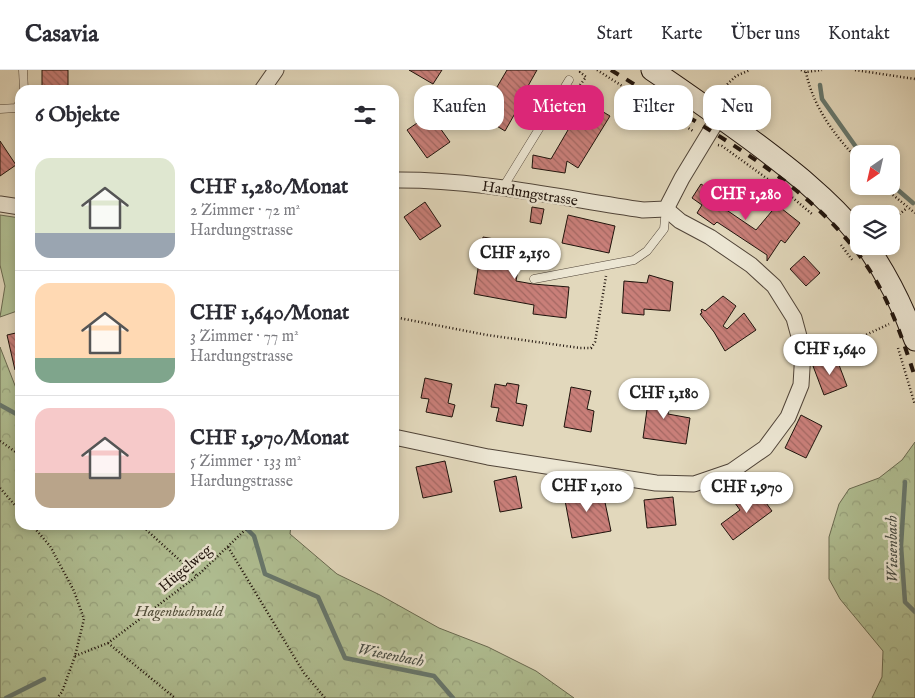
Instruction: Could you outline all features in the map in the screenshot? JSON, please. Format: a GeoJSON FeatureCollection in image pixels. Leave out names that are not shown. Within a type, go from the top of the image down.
{"type":"FeatureCollection","features":[{"type":"Feature","properties":{"kind":"main road"},"geometry":{"type":"LineString","coordinates":[[652,70],[703,105]]}},
{"type":"Feature","properties":{"kind":"main road"},"geometry":{"type":"LineString","coordinates":[[737,130],[804,180],[850,226]]}},
{"type":"Feature","properties":{"kind":"main road"},"geometry":{"type":"LineString","coordinates":[[861,255],[888,280],[901,305],[905,340]]}},
{"type":"Feature","properties":{"kind":"street"},"geometry":{"type":"LineString","coordinates":[[266,85],[276,70]]}},
{"type":"Feature","properties":{"kind":"street"},"geometry":{"type":"LineString","coordinates":[[399,438],[488,457],[656,483],[694,484],[732,471],[765,448],[788,417],[802,386],[803,351],[794,318],[774,286],[751,265],[710,237],[680,221],[666,209],[705,130]]}},
{"type":"Feature","properties":{"kind":"street","name":"Hardungstrasse"},"geometry":{"type":"LineString","coordinates":[[399,180],[422,180],[502,189],[643,210],[666,209]]}},
{"type":"Feature","properties":{"kind":"street"},"geometry":{"type":"LineString","coordinates":[[0,204],[15,206]]}},
{"type":"Feature","properties":{"kind":"lane"},"geometry":{"type":"LineString","coordinates":[[23,70],[24,85]]}},
{"type":"Feature","properties":{"kind":"lane"},"geometry":{"type":"LineString","coordinates":[[502,189],[568,80]]}},
{"type":"Feature","properties":{"kind":"lane"},"geometry":{"type":"LineString","coordinates":[[0,109],[15,108]]}},
{"type":"Feature","properties":{"kind":"lane"},"geometry":{"type":"LineString","coordinates":[[534,279],[634,260],[647,250],[664,229],[666,209]]}},
{"type":"Feature","properties":{"kind":"path"},"geometry":{"type":"LineString","coordinates":[[597,70],[699,134]]}},
{"type":"Feature","properties":{"kind":"path"},"geometry":{"type":"LineString","coordinates":[[725,85],[736,76],[750,70]]}},
{"type":"Feature","properties":{"kind":"path"},"geometry":{"type":"LineString","coordinates":[[801,70],[806,72],[822,70]]}},
{"type":"Feature","properties":{"kind":"path"},"geometry":{"type":"LineString","coordinates":[[855,70],[915,79]]}},
{"type":"Feature","properties":{"kind":"path"},"geometry":{"type":"LineString","coordinates":[[806,72],[809,88],[821,112],[850,151]]}},
{"type":"Feature","properties":{"kind":"path"},"geometry":{"type":"LineString","coordinates":[[714,146],[722,146],[788,193],[816,218]]}},
{"type":"Feature","properties":{"kind":"path"},"geometry":{"type":"LineString","coordinates":[[892,195],[915,213]]}},
{"type":"Feature","properties":{"kind":"path"},"geometry":{"type":"LineString","coordinates":[[900,214],[907,208]]}},
{"type":"Feature","properties":{"kind":"path"},"geometry":{"type":"LineString","coordinates":[[837,240],[850,248]]}},
{"type":"Feature","properties":{"kind":"path"},"geometry":{"type":"LineString","coordinates":[[399,318],[487,335],[591,348],[594,342],[607,270]]}},
{"type":"Feature","properties":{"kind":"path"},"geometry":{"type":"LineString","coordinates":[[803,351],[836,349],[889,324],[886,317]]}},
{"type":"Feature","properties":{"kind":"path"},"geometry":{"type":"LineString","coordinates":[[905,340],[915,405]]}},
{"type":"Feature","properties":{"kind":"path"},"geometry":{"type":"LineString","coordinates":[[0,441],[15,452]]}},
{"type":"Feature","properties":{"kind":"path"},"geometry":{"type":"LineString","coordinates":[[0,488],[15,505]]}},
{"type":"Feature","properties":{"kind":"path"},"geometry":{"type":"LineString","coordinates":[[36,530],[50,546],[74,591],[84,619],[75,656],[62,692],[57,698]]}},
{"type":"Feature","properties":{"kind":"path"},"geometry":{"type":"LineString","coordinates":[[146,530],[197,576]]}},
{"type":"Feature","properties":{"kind":"path","name":"Hügelweg"},"geometry":{"type":"LineString","coordinates":[[75,656],[108,643],[197,576],[246,530]]}},
{"type":"Feature","properties":{"kind":"path"},"geometry":{"type":"LineString","coordinates":[[228,547],[304,673],[325,698]]}},
{"type":"Feature","properties":{"kind":"path"},"geometry":{"type":"LineString","coordinates":[[108,643],[175,698]]}},
{"type":"Feature","properties":{"kind":"green space"},"geometry":{"type":"Polygon","coordinates":[[[0,215],[15,217],[15,312],[0,317],[5,286],[0,265],[0,215]]]}},
{"type":"Feature","properties":{"kind":"green space","name":"Hagenbuchwald"},"geometry":{"type":"Polygon","coordinates":[[[0,347],[15,385],[15,530],[290,530],[290,534],[337,574],[380,595],[439,628],[488,647],[536,671],[574,698],[0,698],[0,347]]]}},
{"type":"Feature","properties":{"kind":"green space"},"geometry":{"type":"Polygon","coordinates":[[[915,442],[915,698],[872,698],[882,677],[883,651],[840,599],[829,579],[829,537],[839,504],[849,489],[879,478],[902,460],[915,442]]]}},
{"type":"Feature","properties":{"kind":"building"},"geometry":{"type":"Polygon","coordinates":[[[42,70],[68,70],[68,85],[42,85],[42,70]]]}},
{"type":"Feature","properties":{"kind":"building"},"geometry":{"type":"Polygon","coordinates":[[[409,70],[442,70],[433,84],[409,70]]]}},
{"type":"Feature","properties":{"kind":"building"},"geometry":{"type":"Polygon","coordinates":[[[507,70],[537,70],[529,85],[514,85],[514,115],[505,131],[503,130],[504,85],[498,85],[507,70]]]}},
{"type":"Feature","properties":{"kind":"building"},"geometry":{"type":"Polygon","coordinates":[[[604,112],[610,116],[604,126],[604,112]]]}},
{"type":"Feature","properties":{"kind":"building"},"geometry":{"type":"Polygon","coordinates":[[[414,125],[414,130],[441,130],[450,142],[427,158],[407,130],[414,125]]]}},
{"type":"Feature","properties":{"kind":"building"},"geometry":{"type":"Polygon","coordinates":[[[568,130],[601,130],[578,168],[567,161],[565,173],[532,168],[533,155],[551,159],[568,130]]]}},
{"type":"Feature","properties":{"kind":"building"},"geometry":{"type":"Polygon","coordinates":[[[0,141],[15,166],[0,176],[0,141]]]}},
{"type":"Feature","properties":{"kind":"building"},"geometry":{"type":"Polygon","coordinates":[[[701,184],[712,191],[714,187],[732,199],[725,209],[756,230],[777,205],[800,223],[785,243],[781,240],[767,261],[767,255],[717,222],[714,225],[697,213],[702,205],[692,198],[701,184]]]}},
{"type":"Feature","properties":{"kind":"building"},"geometry":{"type":"Polygon","coordinates":[[[425,202],[441,226],[420,240],[404,217],[425,202]]]}},
{"type":"Feature","properties":{"kind":"building"},"geometry":{"type":"Polygon","coordinates":[[[532,207],[544,209],[541,224],[530,222],[532,207]]]}},
{"type":"Feature","properties":{"kind":"building"},"geometry":{"type":"Polygon","coordinates":[[[568,215],[615,226],[609,253],[562,243],[568,215]]]}},
{"type":"Feature","properties":{"kind":"building"},"geometry":{"type":"Polygon","coordinates":[[[483,237],[523,244],[516,281],[569,287],[566,318],[533,314],[534,305],[474,294],[483,237]]]}},
{"type":"Feature","properties":{"kind":"building"},"geometry":{"type":"Polygon","coordinates":[[[804,256],[820,273],[806,286],[790,269],[804,256]]]}},
{"type":"Feature","properties":{"kind":"building"},"geometry":{"type":"Polygon","coordinates":[[[649,275],[673,282],[670,311],[644,309],[644,315],[622,313],[624,281],[647,283],[649,275]]]}},
{"type":"Feature","properties":{"kind":"building"},"geometry":{"type":"Polygon","coordinates":[[[723,296],[736,306],[723,326],[727,329],[744,313],[756,330],[725,351],[714,332],[700,314],[702,309],[705,311],[723,296]]]}},
{"type":"Feature","properties":{"kind":"building"},"geometry":{"type":"Polygon","coordinates":[[[15,333],[15,370],[7,335],[15,333]]]}},
{"type":"Feature","properties":{"kind":"building"},"geometry":{"type":"Polygon","coordinates":[[[836,357],[847,386],[824,395],[813,366],[836,357]]]}},
{"type":"Feature","properties":{"kind":"building"},"geometry":{"type":"Polygon","coordinates":[[[425,378],[452,384],[448,403],[455,405],[452,417],[426,412],[429,399],[421,398],[425,378]]]}},
{"type":"Feature","properties":{"kind":"building"},"geometry":{"type":"Polygon","coordinates":[[[507,383],[519,385],[516,403],[527,405],[523,426],[496,421],[499,408],[491,407],[495,384],[506,386],[507,383]]]}},
{"type":"Feature","properties":{"kind":"building"},"geometry":{"type":"Polygon","coordinates":[[[571,387],[591,391],[587,409],[594,411],[591,432],[564,427],[571,387]]]}},
{"type":"Feature","properties":{"kind":"building"},"geometry":{"type":"Polygon","coordinates":[[[650,388],[671,391],[668,414],[690,418],[686,444],[643,438],[650,388]]]}},
{"type":"Feature","properties":{"kind":"building"},"geometry":{"type":"Polygon","coordinates":[[[801,415],[822,426],[806,458],[785,448],[801,415]]]}},
{"type":"Feature","properties":{"kind":"building"},"geometry":{"type":"Polygon","coordinates":[[[445,461],[452,492],[423,498],[416,467],[445,461]]]}},
{"type":"Feature","properties":{"kind":"building"},"geometry":{"type":"Polygon","coordinates":[[[516,476],[522,508],[500,512],[494,481],[516,476]]]}},
{"type":"Feature","properties":{"kind":"building"},"geometry":{"type":"Polygon","coordinates":[[[602,488],[611,531],[572,538],[564,495],[602,488]]]}},
{"type":"Feature","properties":{"kind":"building"},"geometry":{"type":"Polygon","coordinates":[[[755,488],[772,511],[733,540],[721,524],[740,510],[735,503],[755,488]]]}},
{"type":"Feature","properties":{"kind":"building"},"geometry":{"type":"Polygon","coordinates":[[[673,497],[676,525],[647,528],[644,500],[673,497]]]}},
{"type":"Feature","properties":{"kind":"waterway"},"geometry":{"type":"LineString","coordinates":[[820,85],[822,99],[855,145]]}},
{"type":"Feature","properties":{"kind":"waterway"},"geometry":{"type":"LineString","coordinates":[[900,192],[913,203]]}},
{"type":"Feature","properties":{"kind":"waterway","name":"Wiesenbach"},"geometry":{"type":"LineString","coordinates":[[0,405],[15,413]]}},
{"type":"Feature","properties":{"kind":"waterway","name":"Wiesenbach"},"geometry":{"type":"LineString","coordinates":[[905,482],[901,546],[905,602],[915,612]]}},
{"type":"Feature","properties":{"kind":"waterway","name":"Wiesenbach"},"geometry":{"type":"LineString","coordinates":[[248,530],[254,536],[265,574],[318,597],[345,658],[434,676],[453,698]]}},
{"type":"Feature","properties":{"kind":"waterway"},"geometry":{"type":"LineString","coordinates":[[6,698],[44,679]]}},
{"type":"Feature","properties":{"kind":"railway"},"geometry":{"type":"LineString","coordinates":[[611,70],[721,137],[771,171],[818,209],[858,254],[875,279],[898,327],[915,377]]}}]}
